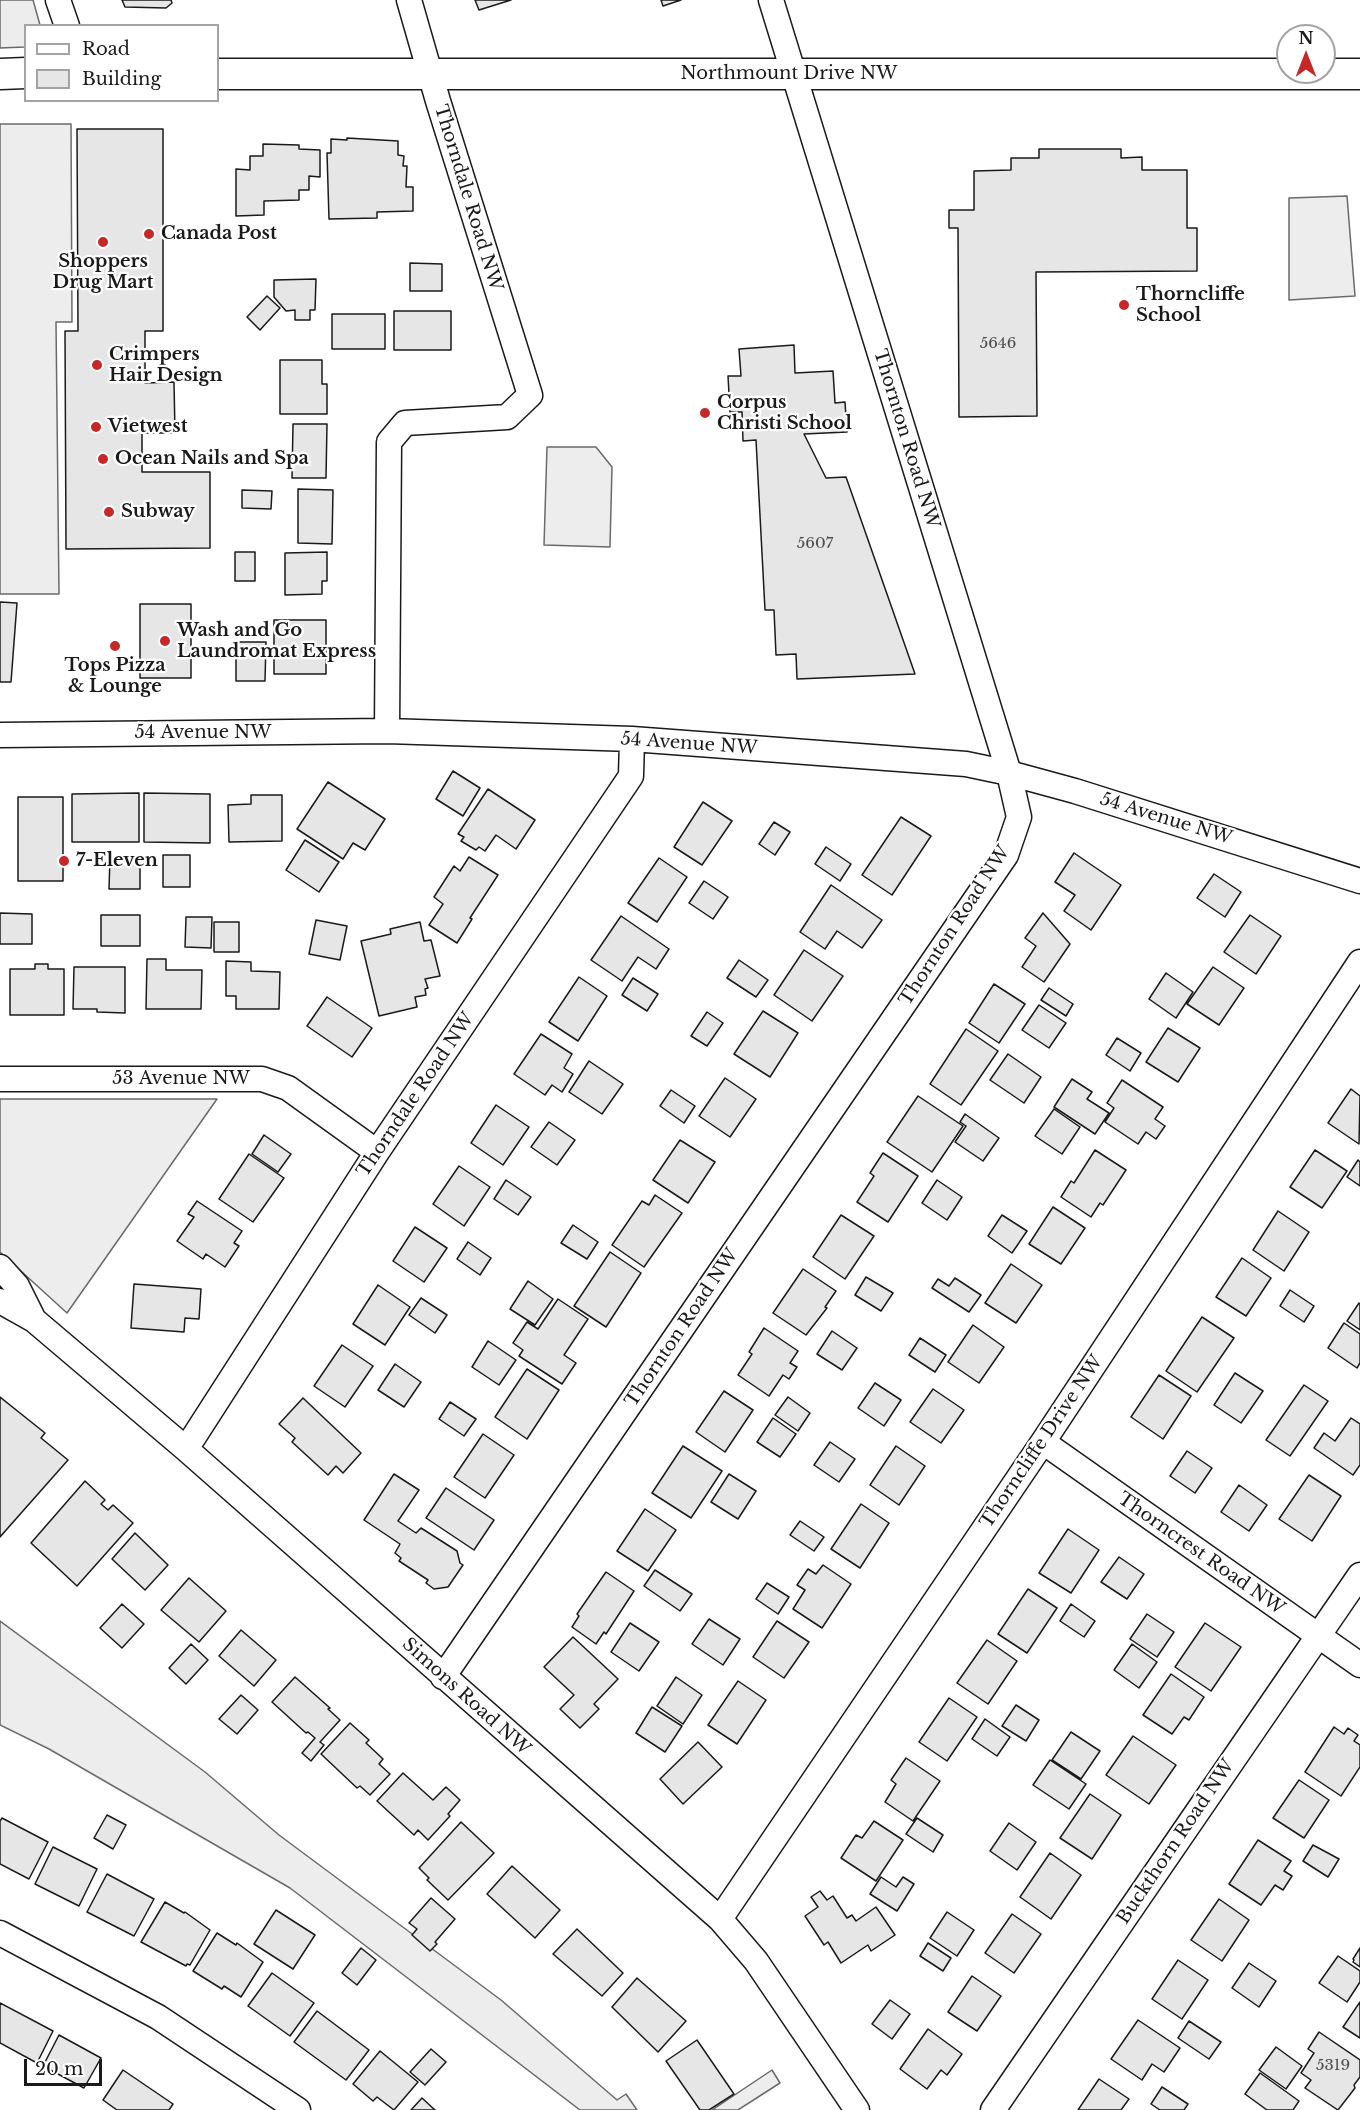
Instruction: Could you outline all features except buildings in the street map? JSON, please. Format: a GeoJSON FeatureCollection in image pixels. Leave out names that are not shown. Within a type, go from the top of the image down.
{"type":"FeatureCollection","features":[{"type":"Feature","properties":{"kind":"street"},"geometry":{"type":"LineString","coordinates":[[58,0],[66,24]]}},
{"type":"Feature","properties":{"kind":"street","name":"Thorndale Road NW"},"geometry":{"type":"LineString","coordinates":[[387,731],[389,442],[405,423],[507,417],[530,395],[409,0]]}},
{"type":"Feature","properties":{"kind":"street","name":"Thornton Road NW"},"geometry":{"type":"LineString","coordinates":[[443,1677],[1006,855],[1019,817],[1010,772],[771,0]]}},
{"type":"Feature","properties":{"kind":"street"},"geometry":{"type":"LineString","coordinates":[[0,74],[24,73]]}},
{"type":"Feature","properties":{"kind":"street","name":"Northmount Drive NW"},"geometry":{"type":"LineString","coordinates":[[219,74],[1360,74]]}},
{"type":"Feature","properties":{"kind":"street","name":"54 Avenue NW"},"geometry":{"type":"LineString","coordinates":[[0,735],[387,731],[632,739],[966,764],[1010,772],[1360,881]]}},
{"type":"Feature","properties":{"kind":"street","name":"Thorndale Road NW"},"geometry":{"type":"LineString","coordinates":[[186,1449],[377,1152],[631,776],[632,739]]}},
{"type":"Feature","properties":{"kind":"street","name":"Thorncliffe Drive NW"},"geometry":{"type":"LineString","coordinates":[[720,1919],[1042,1442],[1360,962]]}},
{"type":"Feature","properties":{"kind":"street","name":"53 Avenue NW"},"geometry":{"type":"LineString","coordinates":[[0,1079],[262,1079],[288,1089],[377,1152]]}},
{"type":"Feature","properties":{"kind":"street","name":"Simons Road NW"},"geometry":{"type":"LineString","coordinates":[[0,1267],[17,1286],[34,1320]]}},
{"type":"Feature","properties":{"kind":"street","name":"Simons Road NW"},"geometry":{"type":"LineString","coordinates":[[0,1300],[34,1320],[186,1449],[720,1919],[756,1960],[857,2110]]}},
{"type":"Feature","properties":{"kind":"street"},"geometry":{"type":"LineString","coordinates":[[0,1318],[34,1320]]}},
{"type":"Feature","properties":{"kind":"street","name":"Thorncrest Road NW"},"geometry":{"type":"LineString","coordinates":[[1042,1442],[1360,1665]]}},
{"type":"Feature","properties":{"kind":"street","name":"Buckthorn Road NW"},"geometry":{"type":"LineString","coordinates":[[993,2110],[1360,1575]]}},
{"type":"Feature","properties":{"kind":"street"},"geometry":{"type":"LineString","coordinates":[[0,1933],[158,2018],[298,2110]]}},
{"type":"Feature","properties":{"kind":"shaded area"},"geometry":{"type":"Polygon","coordinates":[[[0,0],[33,0],[40,24],[24,24],[24,47],[0,48],[0,0]]]}},
{"type":"Feature","properties":{"kind":"shaded area"},"geometry":{"type":"Polygon","coordinates":[[[0,124],[71,124],[72,322],[56,322],[59,594],[0,594],[0,124]]]}},
{"type":"Feature","properties":{"kind":"shaded area"},"geometry":{"type":"Polygon","coordinates":[[[1347,196],[1355,296],[1289,300],[1289,198],[1347,196]]]}},
{"type":"Feature","properties":{"kind":"shaded area"},"geometry":{"type":"Polygon","coordinates":[[[547,447],[596,447],[612,467],[610,547],[544,545],[547,447]]]}},
{"type":"Feature","properties":{"kind":"shaded area"},"geometry":{"type":"Polygon","coordinates":[[[0,1099],[217,1099],[67,1313],[0,1252],[0,1099]]]}},
{"type":"Feature","properties":{"kind":"shaded area"},"geometry":{"type":"Polygon","coordinates":[[[0,1621],[205,1772],[279,1835],[501,2000],[617,2100],[626,2094],[637,2110],[580,2110],[290,1888],[49,1749],[0,1725],[0,1621]]]}},
{"type":"Feature","properties":{"kind":"shaded area"},"geometry":{"type":"Polygon","coordinates":[[[772,2070],[780,2083],[738,2110],[712,2110],[772,2070]]]}},
{"type":"Feature","properties":{"kind":"place","name":"Canada Post"},"geometry":{"type":"Point","coordinates":[149,234]}},
{"type":"Feature","properties":{"kind":"place","name":"Shoppers Drug Mart"},"geometry":{"type":"Point","coordinates":[103,242]}},
{"type":"Feature","properties":{"kind":"place","name":"Thorncliffe School"},"geometry":{"type":"Point","coordinates":[1124,305]}},
{"type":"Feature","properties":{"kind":"place","name":"Crimpers Hair Design"},"geometry":{"type":"Point","coordinates":[97,365]}},
{"type":"Feature","properties":{"kind":"place","name":"Corpus Christi School"},"geometry":{"type":"Point","coordinates":[705,413]}},
{"type":"Feature","properties":{"kind":"place","name":"Vietwest"},"geometry":{"type":"Point","coordinates":[96,427]}},
{"type":"Feature","properties":{"kind":"place","name":"Ocean Nails and Spa"},"geometry":{"type":"Point","coordinates":[103,459]}},
{"type":"Feature","properties":{"kind":"place","name":"Subway"},"geometry":{"type":"Point","coordinates":[109,512]}},
{"type":"Feature","properties":{"kind":"place","name":"Wash and Go Laundromat Express"},"geometry":{"type":"Point","coordinates":[165,641]}},
{"type":"Feature","properties":{"kind":"place","name":"Tops Pizza & Lounge"},"geometry":{"type":"Point","coordinates":[115,646]}},
{"type":"Feature","properties":{"kind":"place","name":"7-Eleven"},"geometry":{"type":"Point","coordinates":[64,861]}}]}
